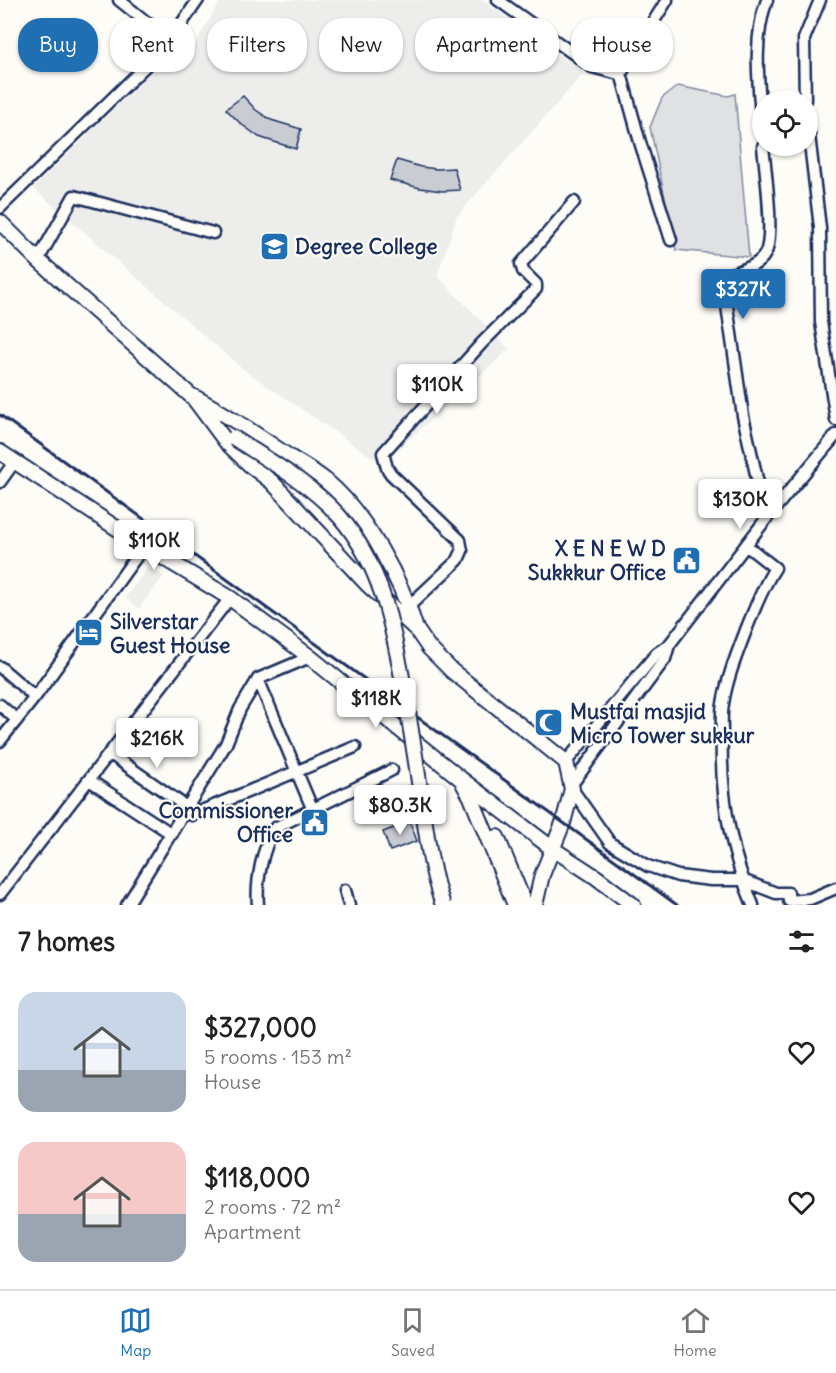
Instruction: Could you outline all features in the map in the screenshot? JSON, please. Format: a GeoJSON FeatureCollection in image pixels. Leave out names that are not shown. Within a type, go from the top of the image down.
{"type":"FeatureCollection","features":[{"type":"Feature","properties":{"kind":"main road"},"geometry":{"type":"LineString","coordinates":[[0,222],[38,260],[192,396],[234,438],[301,482],[321,498],[340,517],[361,546],[384,596],[396,640],[429,851],[443,905]]}},
{"type":"Feature","properties":{"kind":"main road"},"geometry":{"type":"LineString","coordinates":[[192,396],[218,409],[327,482],[366,527],[389,565],[409,606],[416,629]]}},
{"type":"Feature","properties":{"kind":"main road"},"geometry":{"type":"LineString","coordinates":[[192,396],[227,443],[250,466],[272,482],[367,584],[416,629],[429,648],[452,671],[566,762],[572,787],[563,823],[542,875],[535,905]]}},
{"type":"Feature","properties":{"kind":"main road"},"geometry":{"type":"LineString","coordinates":[[0,452],[144,546],[230,598],[310,657],[461,779],[553,849],[633,905]]}},
{"type":"Feature","properties":{"kind":"main road"},"geometry":{"type":"LineString","coordinates":[[461,779],[471,797],[515,905]]}},
{"type":"Feature","properties":{"kind":"main road"},"geometry":{"type":"LineString","coordinates":[[477,791],[525,905]]}},
{"type":"Feature","properties":{"kind":"street"},"geometry":{"type":"LineString","coordinates":[[120,0],[142,18]]}},
{"type":"Feature","properties":{"kind":"street"},"geometry":{"type":"LineString","coordinates":[[185,18],[198,0]]}},
{"type":"Feature","properties":{"kind":"street"},"geometry":{"type":"LineString","coordinates":[[498,0],[592,67],[620,75]]}},
{"type":"Feature","properties":{"kind":"street"},"geometry":{"type":"LineString","coordinates":[[667,0],[620,75],[671,240]]}},
{"type":"Feature","properties":{"kind":"street"},"geometry":{"type":"LineString","coordinates":[[759,90],[759,39],[767,0]]}},
{"type":"Feature","properties":{"kind":"street"},"geometry":{"type":"LineString","coordinates":[[805,90],[804,39],[820,0]]}},
{"type":"Feature","properties":{"kind":"street"},"geometry":{"type":"LineString","coordinates":[[0,208],[139,72]]}},
{"type":"Feature","properties":{"kind":"street"},"geometry":{"type":"LineString","coordinates":[[764,156],[770,230],[766,254],[757,264],[729,275],[724,285],[743,416],[766,519]]}},
{"type":"Feature","properties":{"kind":"street"},"geometry":{"type":"LineString","coordinates":[[811,156],[820,228],[821,322],[836,420]]}},
{"type":"Feature","properties":{"kind":"street"},"geometry":{"type":"LineString","coordinates":[[38,260],[74,196],[213,232]]}},
{"type":"Feature","properties":{"kind":"street"},"geometry":{"type":"LineString","coordinates":[[409,606],[458,560],[462,544],[391,474],[383,453],[482,343],[536,289],[536,284],[523,271],[521,264],[574,202]]}},
{"type":"Feature","properties":{"kind":"street"},"geometry":{"type":"LineString","coordinates":[[566,762],[657,653],[669,645],[766,519],[836,435]]}},
{"type":"Feature","properties":{"kind":"street"},"geometry":{"type":"LineString","coordinates":[[0,482],[15,461]]}},
{"type":"Feature","properties":{"kind":"street"},"geometry":{"type":"LineString","coordinates":[[0,741],[144,546]]}},
{"type":"Feature","properties":{"kind":"street"},"geometry":{"type":"LineString","coordinates":[[747,546],[775,568],[764,585],[734,660],[723,705],[721,759],[723,801],[732,844],[742,880],[753,905]]}},
{"type":"Feature","properties":{"kind":"street"},"geometry":{"type":"LineString","coordinates":[[0,894],[230,598]]}},
{"type":"Feature","properties":{"kind":"street"},"geometry":{"type":"LineString","coordinates":[[669,645],[665,659],[572,787],[610,843],[648,866],[678,876],[711,880],[742,880],[776,893],[788,893],[789,901],[810,898],[836,888]]}},
{"type":"Feature","properties":{"kind":"street"},"geometry":{"type":"LineString","coordinates":[[128,905],[172,834],[190,812],[226,744],[240,709],[258,679],[310,657]]}},
{"type":"Feature","properties":{"kind":"street"},"geometry":{"type":"LineString","coordinates":[[0,667],[34,697]]}},
{"type":"Feature","properties":{"kind":"street"},"geometry":{"type":"LineString","coordinates":[[258,679],[312,808]]}},
{"type":"Feature","properties":{"kind":"street"},"geometry":{"type":"LineString","coordinates":[[0,705],[17,720]]}},
{"type":"Feature","properties":{"kind":"street"},"geometry":{"type":"LineString","coordinates":[[190,812],[355,747]]}},
{"type":"Feature","properties":{"kind":"street"},"geometry":{"type":"LineString","coordinates":[[109,753],[190,812]]}},
{"type":"Feature","properties":{"kind":"street"},"geometry":{"type":"LineString","coordinates":[[258,905],[257,890],[260,869],[273,830],[312,808],[392,770]]}},
{"type":"Feature","properties":{"kind":"street"},"geometry":{"type":"LineString","coordinates":[[89,780],[172,834]]}},
{"type":"Feature","properties":{"kind":"street"},"geometry":{"type":"LineString","coordinates":[[345,890],[349,905]]}},
{"type":"Feature","properties":{"kind":"shaded area","name":"Degree College"},"geometry":{"type":"Polygon","coordinates":[[[221,0],[482,0],[507,18],[415,18],[415,72],[559,72],[559,55],[571,64],[571,72],[584,73],[457,216],[437,276],[509,349],[382,464],[244,370],[33,188],[152,72],[195,72],[195,44],[207,24],[207,72],[307,72],[307,18],[210,18],[221,0]]]}},
{"type":"Feature","properties":{"kind":"shaded area"},"geometry":{"type":"Polygon","coordinates":[[[678,86],[728,96],[735,94],[749,257],[676,250],[650,127],[662,98],[678,86]]]}},
{"type":"Feature","properties":{"kind":"shaded area"},"geometry":{"type":"Polygon","coordinates":[[[148,567],[164,576],[139,608],[125,598],[148,567]]]}},
{"type":"Feature","properties":{"kind":"building"},"geometry":{"type":"Polygon","coordinates":[[[243,96],[256,110],[271,120],[301,129],[296,149],[259,137],[226,109],[243,96]]]}},
{"type":"Feature","properties":{"kind":"building"},"geometry":{"type":"Polygon","coordinates":[[[397,160],[421,167],[454,168],[460,190],[442,191],[420,188],[390,180],[397,160]]]}},
{"type":"Feature","properties":{"kind":"building"},"geometry":{"type":"Polygon","coordinates":[[[408,786],[416,805],[388,817],[380,798],[408,786]]]}},
{"type":"Feature","properties":{"kind":"building"},"geometry":{"type":"Polygon","coordinates":[[[410,822],[417,841],[390,851],[383,832],[410,822]]]}},
{"type":"Feature","properties":{"kind":"railway"},"geometry":{"type":"LineString","coordinates":[[0,415],[677,905]]}},
{"type":"Feature","properties":{"kind":"place","name":"Degree College"},"geometry":{"type":"Point","coordinates":[274,246]}},
{"type":"Feature","properties":{"kind":"place","name":"X E N E W D Sukkkur Office"},"geometry":{"type":"Point","coordinates":[687,560]}},
{"type":"Feature","properties":{"kind":"place","name":"Silverstar Guest House"},"geometry":{"type":"Point","coordinates":[89,633]}},
{"type":"Feature","properties":{"kind":"place","name":"Mustfai masjid Micro Tower sukkur"},"geometry":{"type":"Point","coordinates":[549,723]}},
{"type":"Feature","properties":{"kind":"place","name":"Commissioner Office"},"geometry":{"type":"Point","coordinates":[314,822]}}]}
